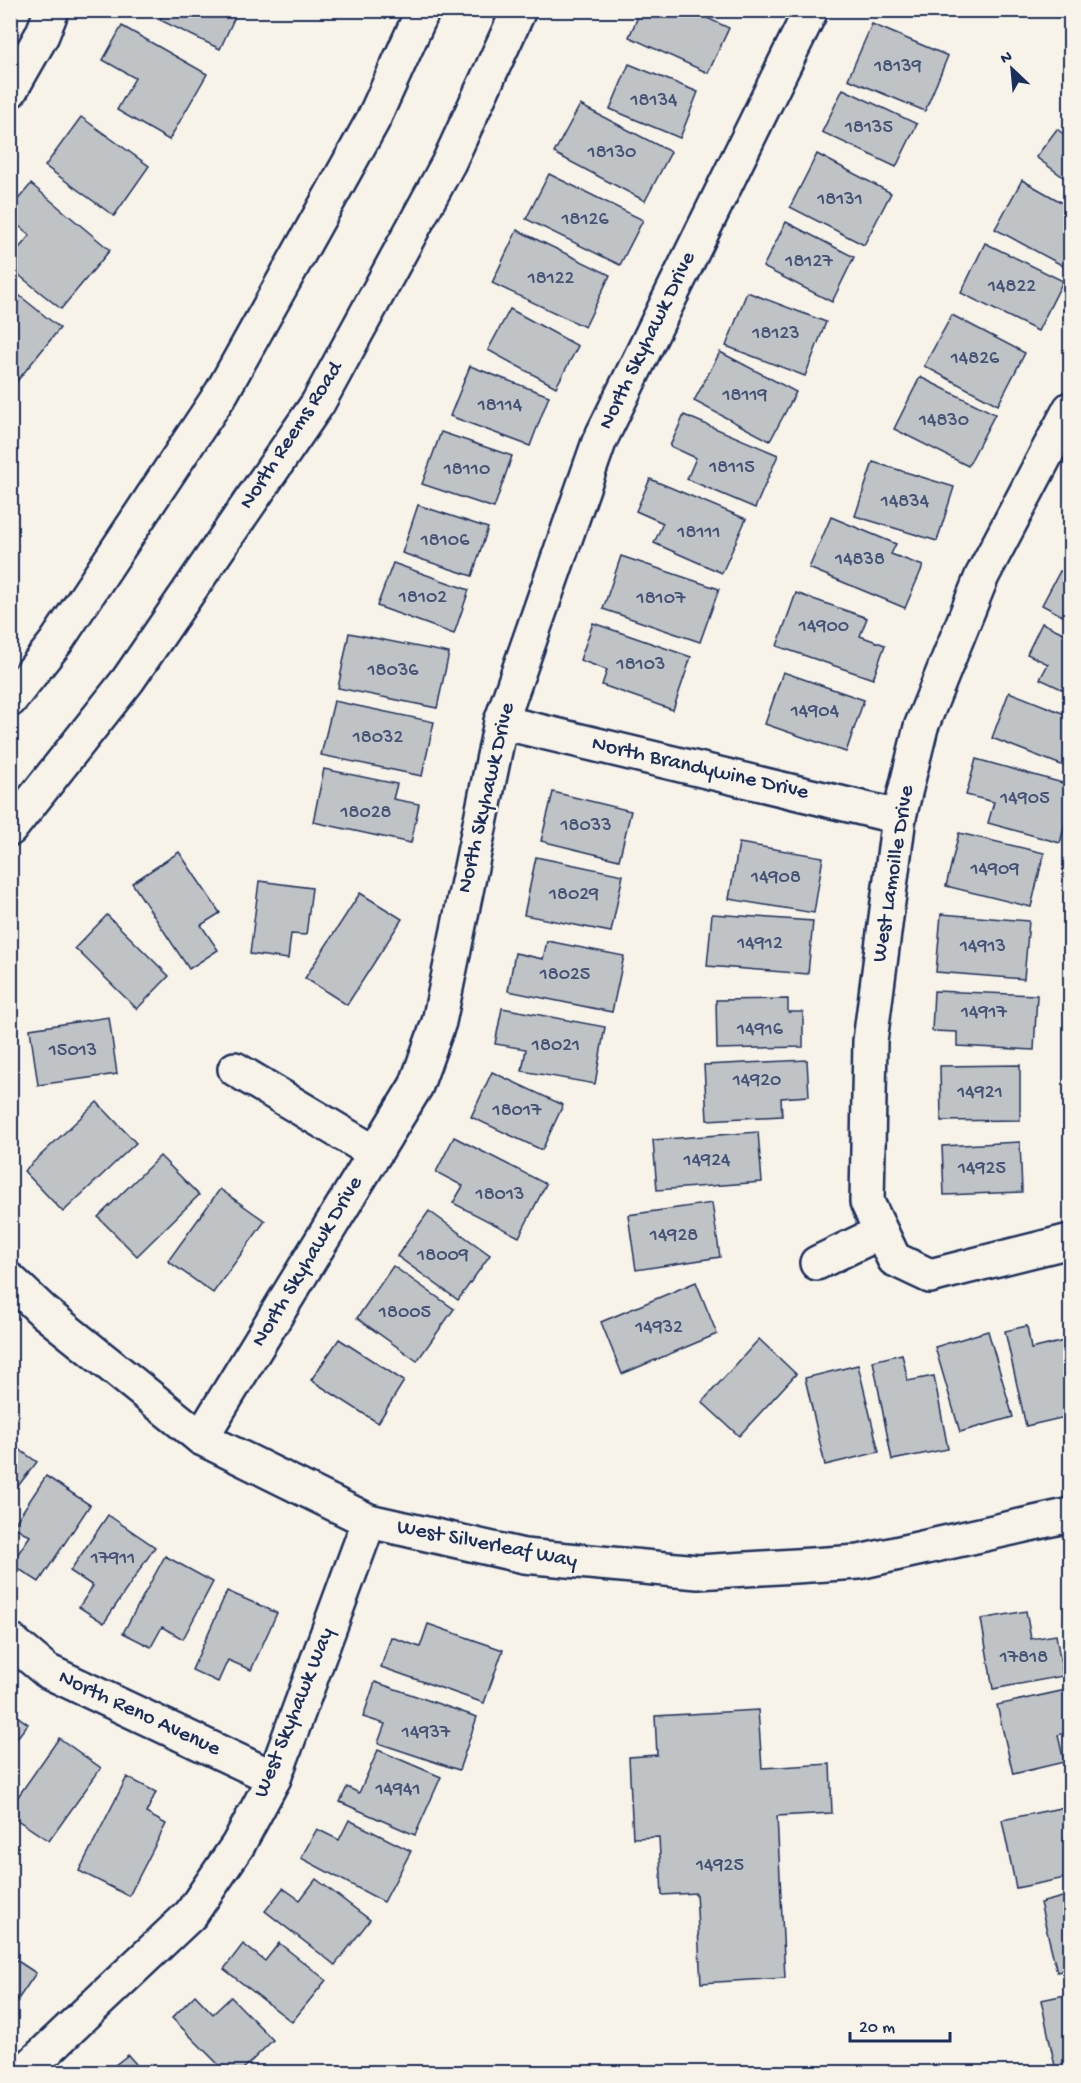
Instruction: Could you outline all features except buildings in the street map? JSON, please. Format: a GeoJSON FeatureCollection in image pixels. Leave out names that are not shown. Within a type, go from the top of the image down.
{"type":"FeatureCollection","features":[{"type":"Feature","properties":{"kind":"street"},"geometry":{"type":"LineString","coordinates":[[10,91],[42,35],[52,10]]}},
{"type":"Feature","properties":{"kind":"street"},"geometry":{"type":"LineString","coordinates":[[10,700],[56,642],[222,392],[373,120],[423,10]]}},
{"type":"Feature","properties":{"kind":"street","name":"North Reems Road"},"geometry":{"type":"LineString","coordinates":[[10,829],[128,680],[318,403],[449,162],[519,10]]}},
{"type":"Feature","properties":{"kind":"street","name":"North Skyhawk Drive"},"geometry":{"type":"LineString","coordinates":[[201,1438],[416,1086],[439,1022],[501,722],[599,442],[811,10]]}},
{"type":"Feature","properties":{"kind":"street","name":"West Lamoille Drive"},"geometry":{"type":"LineString","coordinates":[[888,1246],[867,1202],[870,1041],[899,816],[921,727],[982,576],[1071,409]]}},
{"type":"Feature","properties":{"kind":"street","name":"North Brandywine Drive"},"geometry":{"type":"LineString","coordinates":[[501,722],[899,816]]}},
{"type":"Feature","properties":{"kind":"street"},"geometry":{"type":"LineString","coordinates":[[235,1069],[375,1153]]}},
{"type":"Feature","properties":{"kind":"street"},"geometry":{"type":"LineString","coordinates":[[817,1263],[888,1246],[930,1276],[1071,1241]]}},
{"type":"Feature","properties":{"kind":"street","name":"West Silverleaf Way"},"geometry":{"type":"LineString","coordinates":[[10,1280],[44,1312],[201,1438],[369,1521],[524,1556],[698,1572],[859,1562],[1071,1515]]}},
{"type":"Feature","properties":{"kind":"street","name":"West Skyhawk Way"},"geometry":{"type":"LineString","coordinates":[[24,2073],[191,1914],[238,1845],[274,1778],[369,1521]]}},
{"type":"Feature","properties":{"kind":"street","name":"North Reno Avenue"},"geometry":{"type":"LineString","coordinates":[[10,1641],[47,1671],[274,1778]]}}]}
